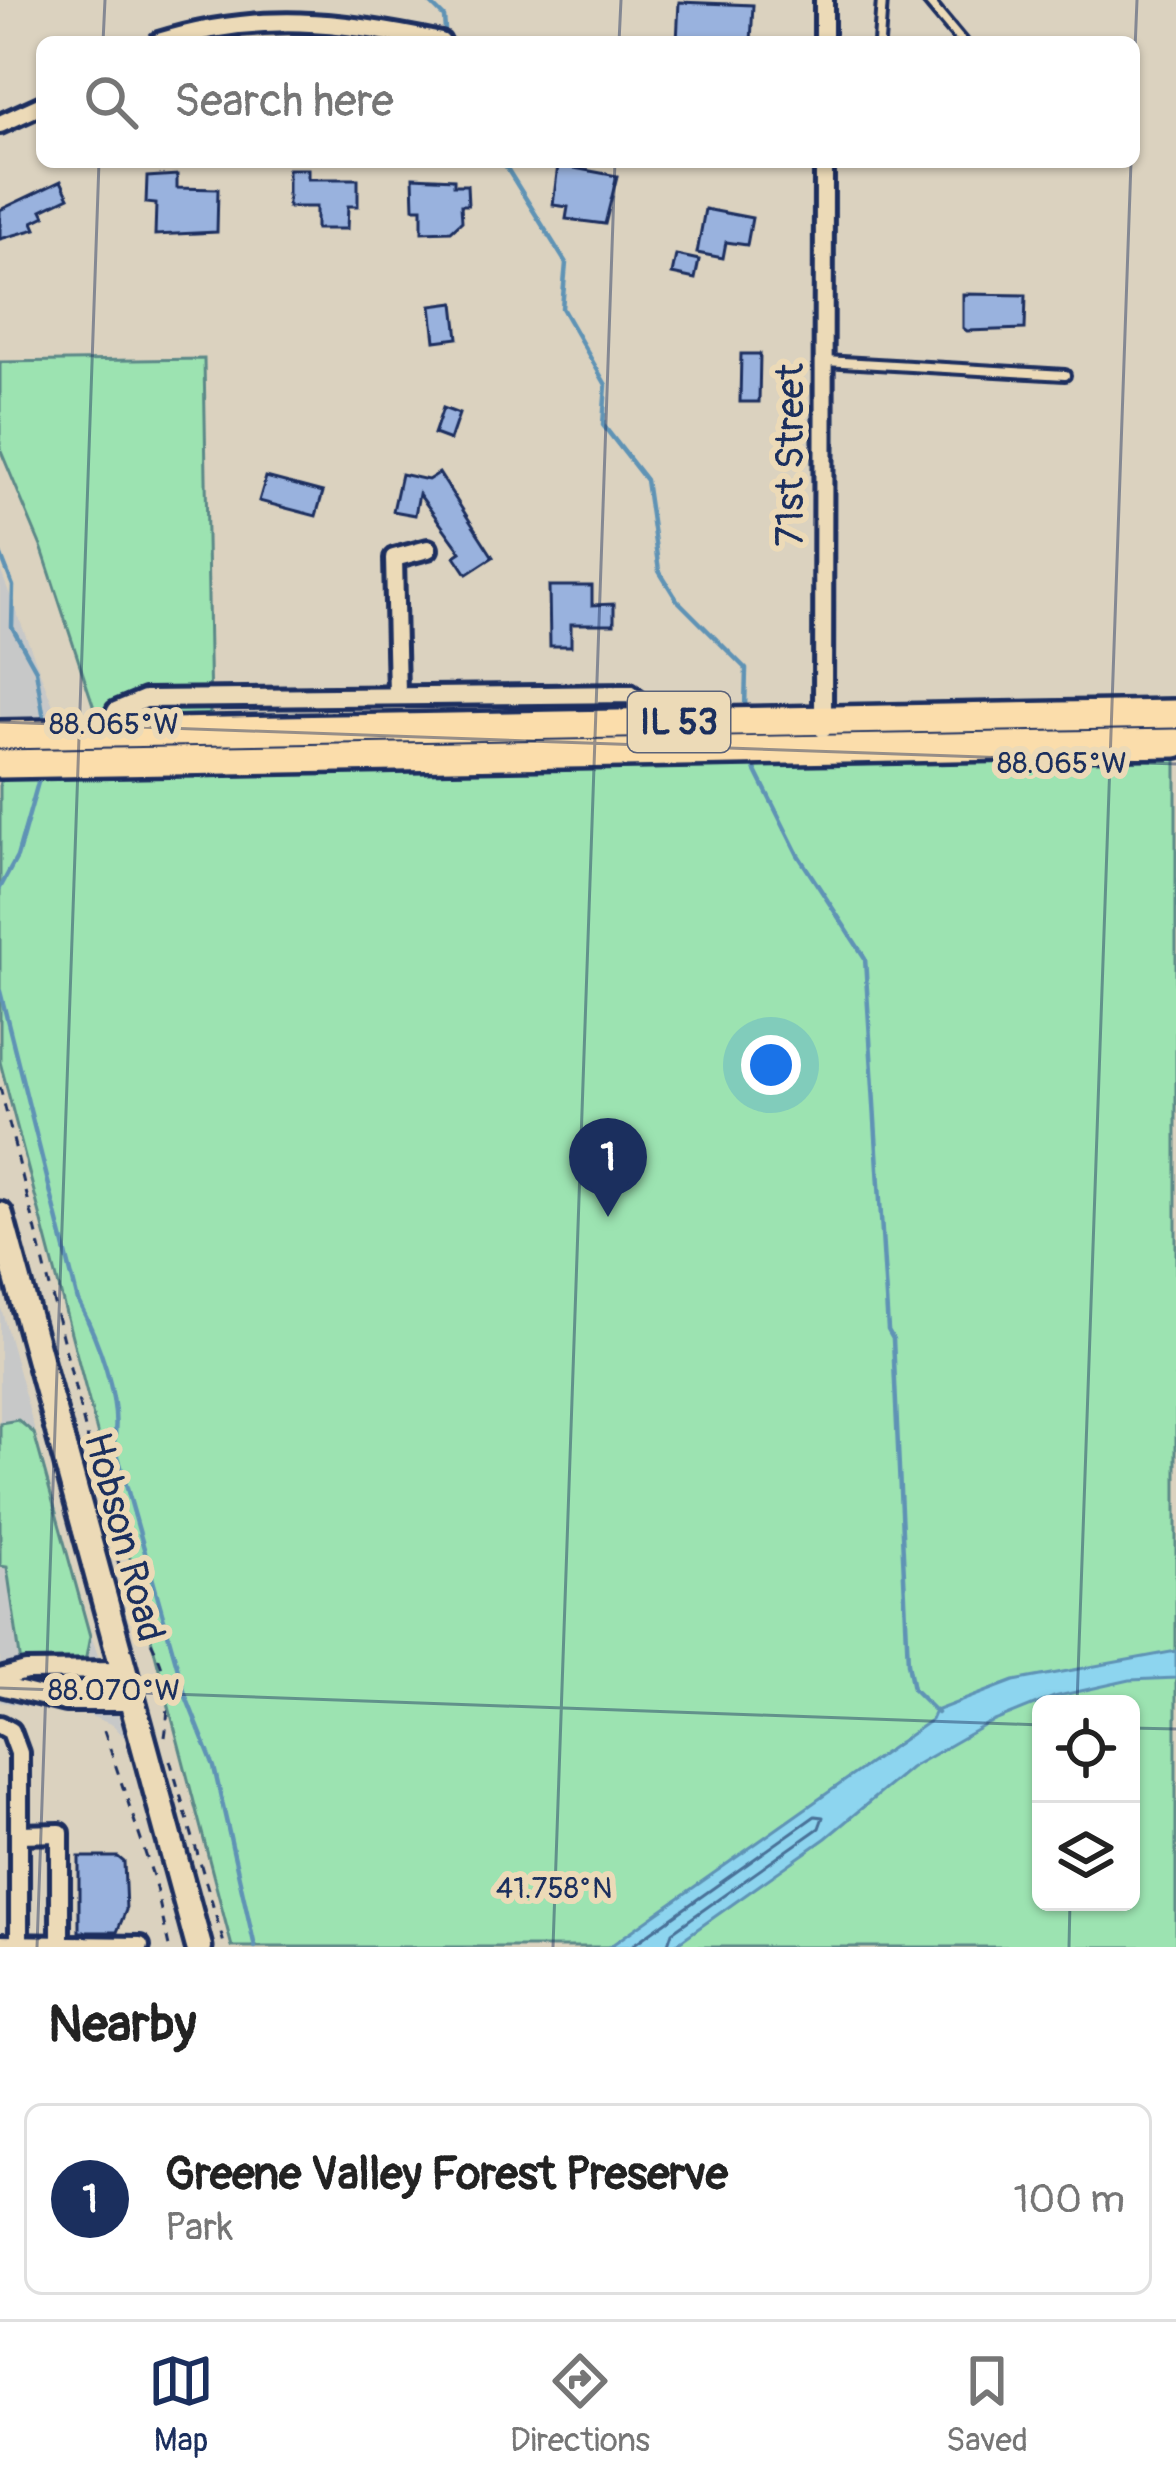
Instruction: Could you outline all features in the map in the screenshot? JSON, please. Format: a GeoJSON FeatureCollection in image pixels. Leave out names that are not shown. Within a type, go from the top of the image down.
{"type":"FeatureCollection","features":[{"type":"Feature","properties":{"kind":"main road","name":"IL 53"},"geometry":{"type":"LineString","coordinates":[[0,735],[1176,715]]}},
{"type":"Feature","properties":{"kind":"main road","name":"IL 53"},"geometry":{"type":"LineString","coordinates":[[0,764],[1176,742]]}},
{"type":"Feature","properties":{"kind":"main road","name":"Hobson Road"},"geometry":{"type":"LineString","coordinates":[[0,1214],[200,1947]]}},
{"type":"Feature","properties":{"kind":"street"},"geometry":{"type":"LineString","coordinates":[[824,0],[824,36]]}},
{"type":"Feature","properties":{"kind":"street"},"geometry":{"type":"LineString","coordinates":[[183,36],[227,25],[302,19],[405,36]]}},
{"type":"Feature","properties":{"kind":"street"},"geometry":{"type":"LineString","coordinates":[[0,124],[36,108]]}},
{"type":"Feature","properties":{"kind":"street","name":"71st Street"},"geometry":{"type":"LineString","coordinates":[[823,748],[824,168]]}},
{"type":"Feature","properties":{"kind":"street"},"geometry":{"type":"LineString","coordinates":[[397,694],[394,558],[428,550]]}},
{"type":"Feature","properties":{"kind":"street"},"geometry":{"type":"LineString","coordinates":[[110,730],[116,711],[146,699],[397,694],[630,694],[644,706],[650,723]]}},
{"type":"Feature","properties":{"kind":"street"},"geometry":{"type":"LineString","coordinates":[[0,1682],[26,1670],[122,1670]]}},
{"type":"Feature","properties":{"kind":"street"},"geometry":{"type":"LineString","coordinates":[[0,1682],[65,1702],[131,1702]]}},
{"type":"Feature","properties":{"kind":"street"},"geometry":{"type":"LineString","coordinates":[[0,1725],[11,1731],[19,1753],[20,1945]]}},
{"type":"Feature","properties":{"kind":"street"},"geometry":{"type":"LineString","coordinates":[[19,1834],[60,1833],[60,1945]]}},
{"type":"Feature","properties":{"kind":"street"},"geometry":{"type":"LineString","coordinates":[[0,1944],[140,1946]]}},
{"type":"Feature","properties":{"kind":"lane"},"geometry":{"type":"LineString","coordinates":[[879,36],[882,0]]}},
{"type":"Feature","properties":{"kind":"lane"},"geometry":{"type":"LineString","coordinates":[[927,0],[957,36]]}},
{"type":"Feature","properties":{"kind":"lane"},"geometry":{"type":"LineString","coordinates":[[824,361],[1065,375]]}},
{"type":"Feature","properties":{"kind":"path"},"geometry":{"type":"LineString","coordinates":[[0,1087],[128,1598],[164,1661],[170,1700],[164,1741],[225,1947]]}},
{"type":"Feature","properties":{"kind":"path"},"geometry":{"type":"LineString","coordinates":[[104,1731],[154,1879],[169,1947]]}},
{"type":"Feature","properties":{"kind":"shaded area"},"geometry":{"type":"Polygon","coordinates":[[[0,569],[13,603],[60,723],[0,726],[0,569]]]}},
{"type":"Feature","properties":{"kind":"shaded area"},"geometry":{"type":"Polygon","coordinates":[[[0,1304],[91,1635],[126,1739],[113,1725],[86,1714],[0,1702],[0,1304]]]}},
{"type":"Feature","properties":{"kind":"green space"},"geometry":{"type":"Polygon","coordinates":[[[204,359],[210,715],[97,717],[42,549],[0,449],[0,362],[204,359]]]}},
{"type":"Feature","properties":{"kind":"green space"},"geometry":{"type":"Polygon","coordinates":[[[1176,754],[1176,1947],[232,1947],[0,1062],[0,776],[1176,754]]]}},
{"type":"Feature","properties":{"kind":"green space"},"geometry":{"type":"Polygon","coordinates":[[[18,1420],[34,1433],[90,1636],[86,1657],[75,1665],[21,1664],[7,1567],[0,1566],[0,1423],[18,1420]]]}},
{"type":"Feature","properties":{"kind":"water"},"geometry":{"type":"Polygon","coordinates":[[[1176,1651],[1176,1678],[1130,1680],[1063,1695],[1032,1695],[1032,1706],[987,1724],[910,1768],[826,1838],[672,1947],[609,1947],[931,1720],[935,1711],[1014,1681],[1176,1651]]]}},
{"type":"Feature","properties":{"kind":"building"},"geometry":{"type":"Polygon","coordinates":[[[679,2],[753,5],[751,36],[677,36],[679,2]]]}},
{"type":"Feature","properties":{"kind":"building"},"geometry":{"type":"Polygon","coordinates":[[[558,168],[617,176],[605,224],[566,219],[568,207],[553,205],[558,168]]]}},
{"type":"Feature","properties":{"kind":"building"},"geometry":{"type":"Polygon","coordinates":[[[288,169],[308,169],[308,179],[358,179],[358,206],[348,206],[347,229],[316,229],[316,207],[288,207],[288,169]]]}},
{"type":"Feature","properties":{"kind":"building"},"geometry":{"type":"Polygon","coordinates":[[[177,175],[177,188],[218,189],[217,232],[155,235],[156,204],[146,203],[147,177],[177,175]]]}},
{"type":"Feature","properties":{"kind":"building"},"geometry":{"type":"Polygon","coordinates":[[[413,177],[454,179],[454,185],[467,185],[468,205],[461,205],[462,221],[451,231],[422,232],[422,208],[414,208],[413,177]]]}},
{"type":"Feature","properties":{"kind":"building"},"geometry":{"type":"Polygon","coordinates":[[[61,181],[69,197],[42,210],[45,216],[33,222],[36,229],[0,239],[0,210],[61,181]]]}},
{"type":"Feature","properties":{"kind":"building"},"geometry":{"type":"Polygon","coordinates":[[[705,209],[752,218],[747,245],[726,242],[723,258],[697,253],[705,209]]]}},
{"type":"Feature","properties":{"kind":"building"},"geometry":{"type":"Polygon","coordinates":[[[676,255],[699,260],[695,279],[672,274],[676,255]]]}},
{"type":"Feature","properties":{"kind":"building"},"geometry":{"type":"Polygon","coordinates":[[[963,294],[1026,295],[1025,329],[967,331],[963,328],[963,294]]]}},
{"type":"Feature","properties":{"kind":"building"},"geometry":{"type":"Polygon","coordinates":[[[454,303],[458,338],[435,341],[431,306],[454,303]]]}},
{"type":"Feature","properties":{"kind":"building"},"geometry":{"type":"Polygon","coordinates":[[[741,354],[760,354],[759,402],[740,402],[741,354]]]}},
{"type":"Feature","properties":{"kind":"building"},"geometry":{"type":"Polygon","coordinates":[[[443,408],[459,414],[450,440],[434,434],[443,408]]]}},
{"type":"Feature","properties":{"kind":"building"},"geometry":{"type":"Polygon","coordinates":[[[439,473],[493,557],[467,574],[455,556],[461,552],[419,494],[415,515],[393,511],[401,474],[428,480],[439,473]]]}},
{"type":"Feature","properties":{"kind":"building"},"geometry":{"type":"Polygon","coordinates":[[[266,477],[323,492],[316,516],[259,501],[266,477]]]}},
{"type":"Feature","properties":{"kind":"building"},"geometry":{"type":"Polygon","coordinates":[[[549,586],[592,586],[592,605],[614,604],[614,624],[571,624],[571,646],[550,646],[549,586]]]}},
{"type":"Feature","properties":{"kind":"building"},"geometry":{"type":"Polygon","coordinates":[[[79,1857],[118,1857],[124,1862],[126,1910],[117,1932],[79,1932],[79,1857]]]}},
{"type":"Feature","properties":{"kind":"waterway"},"geometry":{"type":"LineString","coordinates":[[427,0],[444,17],[445,30]]}},
{"type":"Feature","properties":{"kind":"waterway"},"geometry":{"type":"LineString","coordinates":[[507,168],[566,263],[562,308],[606,385],[603,425],[646,480],[659,571],[677,600],[746,669],[745,709]]}},
{"type":"Feature","properties":{"kind":"waterway"},"geometry":{"type":"LineString","coordinates":[[0,553],[13,586],[12,627],[36,670],[44,719]]}},
{"type":"Feature","properties":{"kind":"waterway"},"geometry":{"type":"LineString","coordinates":[[754,767],[798,855],[865,958],[888,1330],[893,1339],[908,1663],[913,1689],[937,1713]]}},
{"type":"Feature","properties":{"kind":"waterway"},"geometry":{"type":"LineString","coordinates":[[0,888],[17,857],[39,779]]}},
{"type":"Feature","properties":{"kind":"waterway"},"geometry":{"type":"LineString","coordinates":[[0,991],[78,1301],[111,1388],[114,1442],[185,1694],[214,1767],[255,1947]]}},
{"type":"Feature","properties":{"kind":"place","name":"Greene Valley Forest Preserve"},"geometry":{"type":"Point","coordinates":[608,1217]}}]}
